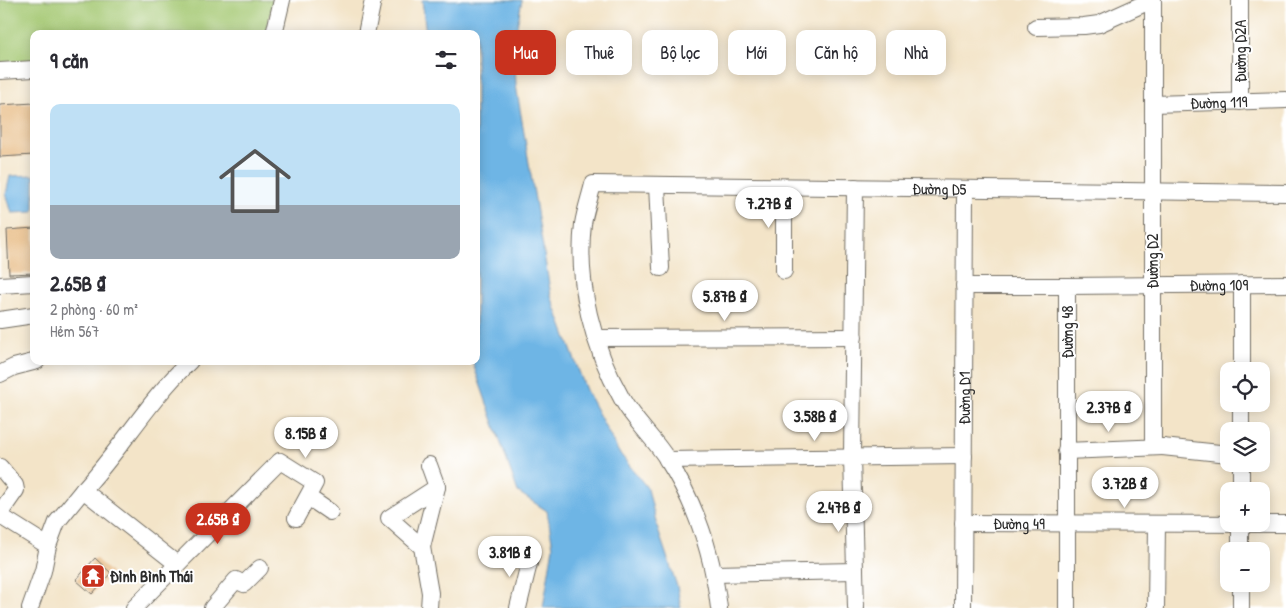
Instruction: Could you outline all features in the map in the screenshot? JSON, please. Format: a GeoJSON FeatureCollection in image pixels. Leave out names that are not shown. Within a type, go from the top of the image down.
{"type":"FeatureCollection","features":[{"type":"Feature","properties":{"kind":"street"},"geometry":{"type":"LineString","coordinates":[[275,30],[282,0]]}},
{"type":"Feature","properties":{"kind":"street"},"geometry":{"type":"LineString","coordinates":[[367,30],[373,0]]}},
{"type":"Feature","properties":{"kind":"street"},"geometry":{"type":"LineString","coordinates":[[1036,27],[1099,24],[1152,0]]}},
{"type":"Feature","properties":{"kind":"street","name":"Đường D2"},"geometry":{"type":"LineString","coordinates":[[1152,0],[1154,104],[1152,191],[1153,446]]}},
{"type":"Feature","properties":{"kind":"street","name":"Đường D2A"},"geometry":{"type":"LineString","coordinates":[[1240,0],[1240,102]]}},
{"type":"Feature","properties":{"kind":"street"},"geometry":{"type":"LineString","coordinates":[[0,71],[30,69]]}},
{"type":"Feature","properties":{"kind":"street","name":"Đường 119"},"geometry":{"type":"LineString","coordinates":[[1154,104],[1286,100]]}},
{"type":"Feature","properties":{"kind":"street","name":"Đường D5"},"geometry":{"type":"LineString","coordinates":[[596,338],[583,285],[583,224],[593,184],[1286,193]]}},
{"type":"Feature","properties":{"kind":"street"},"geometry":{"type":"LineString","coordinates":[[657,185],[661,268]]}},
{"type":"Feature","properties":{"kind":"street"},"geometry":{"type":"LineString","coordinates":[[784,187],[784,271]]}},
{"type":"Feature","properties":{"kind":"street"},"geometry":{"type":"LineString","coordinates":[[855,188],[852,457],[856,608]]}},
{"type":"Feature","properties":{"kind":"street","name":"Đường D1"},"geometry":{"type":"LineString","coordinates":[[963,608],[964,189]]}},
{"type":"Feature","properties":{"kind":"street"},"geometry":{"type":"LineString","coordinates":[[0,285],[30,283]]}},
{"type":"Feature","properties":{"kind":"street","name":"Đường 109"},"geometry":{"type":"LineString","coordinates":[[1152,284],[1286,284]]}},
{"type":"Feature","properties":{"kind":"street","name":"Đường 48"},"geometry":{"type":"LineString","coordinates":[[1066,608],[1067,286],[1152,284]]}},
{"type":"Feature","properties":{"kind":"street"},"geometry":{"type":"LineString","coordinates":[[1242,284],[1242,362]]}},
{"type":"Feature","properties":{"kind":"street"},"geometry":{"type":"LineString","coordinates":[[964,286],[1067,286]]}},
{"type":"Feature","properties":{"kind":"street"},"geometry":{"type":"LineString","coordinates":[[0,320],[30,316]]}},
{"type":"Feature","properties":{"kind":"street"},"geometry":{"type":"LineString","coordinates":[[719,608],[715,574],[695,513],[667,460],[623,401],[604,365],[596,338],[854,337]]}},
{"type":"Feature","properties":{"kind":"street"},"geometry":{"type":"LineString","coordinates":[[0,372],[30,363]]}},
{"type":"Feature","properties":{"kind":"street"},"geometry":{"type":"LineString","coordinates":[[30,608],[57,522],[110,460],[151,403],[186,365]]}},
{"type":"Feature","properties":{"kind":"street"},"geometry":{"type":"LineString","coordinates":[[1066,452],[1153,446],[1220,453]]}},
{"type":"Feature","properties":{"kind":"street"},"geometry":{"type":"LineString","coordinates":[[667,460],[964,456]]}},
{"type":"Feature","properties":{"kind":"street"},"geometry":{"type":"LineString","coordinates":[[134,608],[280,461],[311,490],[330,512]]}},
{"type":"Feature","properties":{"kind":"street"},"geometry":{"type":"LineString","coordinates":[[429,465],[437,487],[422,547],[430,593],[429,608]]}},
{"type":"Feature","properties":{"kind":"street"},"geometry":{"type":"LineString","coordinates":[[0,467],[15,485],[16,490],[0,513],[2,517],[48,546]]}},
{"type":"Feature","properties":{"kind":"street"},"geometry":{"type":"LineString","coordinates":[[422,547],[388,518],[437,487]]}},
{"type":"Feature","properties":{"kind":"street"},"geometry":{"type":"LineString","coordinates":[[83,490],[177,564]]}},
{"type":"Feature","properties":{"kind":"street"},"geometry":{"type":"LineString","coordinates":[[296,518],[311,490]]}},
{"type":"Feature","properties":{"kind":"street","name":"Đường 49"},"geometry":{"type":"LineString","coordinates":[[963,523],[1220,524]]}},
{"type":"Feature","properties":{"kind":"street"},"geometry":{"type":"LineString","coordinates":[[1156,608],[1157,524]]}},
{"type":"Feature","properties":{"kind":"street","name":"Đường 49"},"geometry":{"type":"LineString","coordinates":[[1270,524],[1286,524]]}},
{"type":"Feature","properties":{"kind":"street"},"geometry":{"type":"LineString","coordinates":[[518,608],[531,555]]}},
{"type":"Feature","properties":{"kind":"street"},"geometry":{"type":"LineString","coordinates":[[212,608],[236,580],[244,584],[260,568]]}},
{"type":"Feature","properties":{"kind":"street"},"geometry":{"type":"LineString","coordinates":[[715,574],[855,571]]}},
{"type":"Feature","properties":{"kind":"street"},"geometry":{"type":"LineString","coordinates":[[1241,592],[1241,608]]}},
{"type":"Feature","properties":{"kind":"green space"},"geometry":{"type":"Polygon","coordinates":[[[0,0],[273,0],[267,30],[30,30],[30,64],[0,65],[0,0]]]}},
{"type":"Feature","properties":{"kind":"water"},"geometry":{"type":"Polygon","coordinates":[[[422,0],[522,0],[516,30],[495,30],[495,75],[516,75],[551,296],[586,390],[618,451],[648,489],[658,530],[677,586],[681,608],[543,608],[553,547],[547,511],[518,492],[473,365],[480,365],[480,30],[426,30],[422,0]]]}},
{"type":"Feature","properties":{"kind":"water"},"geometry":{"type":"Polygon","coordinates":[[[30,175],[30,212],[12,213],[6,194],[10,176],[30,175]]]}},
{"type":"Feature","properties":{"kind":"building"},"geometry":{"type":"Polygon","coordinates":[[[30,103],[30,155],[0,157],[0,105],[30,103]]]}},
{"type":"Feature","properties":{"kind":"building"},"geometry":{"type":"Polygon","coordinates":[[[30,228],[30,273],[9,274],[7,230],[30,228]]]}},
{"type":"Feature","properties":{"kind":"building","name":"Đình Bình Thái"},"geometry":{"type":"Polygon","coordinates":[[[95,558],[111,573],[92,594],[76,580],[95,558]]]}},
{"type":"Feature","properties":{"kind":"place","name":"Đình Bình Thái"},"geometry":{"type":"Point","coordinates":[93,576]}}]}
